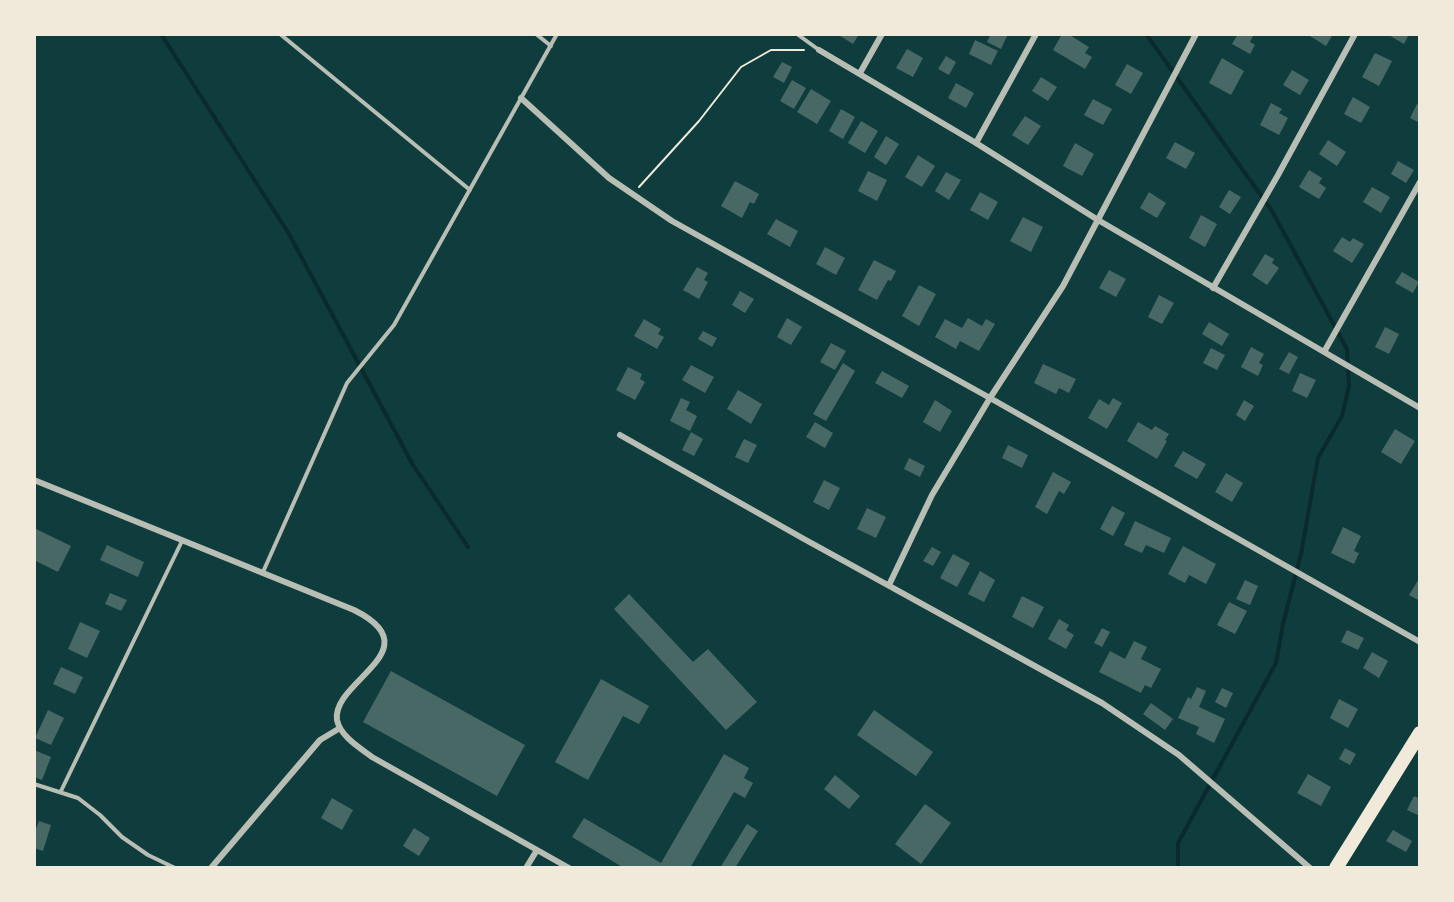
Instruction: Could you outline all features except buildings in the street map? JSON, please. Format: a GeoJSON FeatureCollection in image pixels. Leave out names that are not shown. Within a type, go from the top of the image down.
{"type":"FeatureCollection","features":[{"type":"Feature","properties":{"kind":"highway"},"geometry":{"type":"LineString","coordinates":[[1336,867],[1419,733]]}},
{"type":"Feature","properties":{"kind":"street"},"geometry":{"type":"LineString","coordinates":[[860,74],[882,34]]}},
{"type":"Feature","properties":{"kind":"street"},"geometry":{"type":"LineString","coordinates":[[976,143],[1036,34]]}},
{"type":"Feature","properties":{"kind":"street"},"geometry":{"type":"LineString","coordinates":[[889,585],[932,495],[990,398],[1063,286],[1196,34]]}},
{"type":"Feature","properties":{"kind":"street"},"geometry":{"type":"LineString","coordinates":[[1214,288],[1355,34]]}},
{"type":"Feature","properties":{"kind":"street"},"geometry":{"type":"LineString","coordinates":[[819,50],[976,143],[1098,220],[1419,408]]}},
{"type":"Feature","properties":{"kind":"street"},"geometry":{"type":"LineString","coordinates":[[521,98],[609,178],[672,221],[990,398],[1419,642]]}},
{"type":"Feature","properties":{"kind":"street"},"geometry":{"type":"LineString","coordinates":[[1324,352],[1419,182]]}},
{"type":"Feature","properties":{"kind":"street"},"geometry":{"type":"LineString","coordinates":[[620,435],[1102,703],[1179,755],[1310,867]]}},
{"type":"Feature","properties":{"kind":"street"},"geometry":{"type":"LineString","coordinates":[[34,480],[372,619],[382,636],[383,651],[339,707],[337,719],[340,728],[372,757],[569,867]]}},
{"type":"Feature","properties":{"kind":"street"},"geometry":{"type":"LineString","coordinates":[[211,867],[320,740],[340,728]]}},
{"type":"Feature","properties":{"kind":"street"},"geometry":{"type":"LineString","coordinates":[[526,867],[537,850]]}},
{"type":"Feature","properties":{"kind":"lane"},"geometry":{"type":"LineString","coordinates":[[280,34],[470,190]]}},
{"type":"Feature","properties":{"kind":"lane"},"geometry":{"type":"LineString","coordinates":[[536,34],[551,46]]}},
{"type":"Feature","properties":{"kind":"lane"},"geometry":{"type":"LineString","coordinates":[[262,573],[347,383],[394,325],[557,34]]}},
{"type":"Feature","properties":{"kind":"lane"},"geometry":{"type":"LineString","coordinates":[[796,34],[819,50]]}},
{"type":"Feature","properties":{"kind":"lane"},"geometry":{"type":"LineString","coordinates":[[61,792],[182,540]]}},
{"type":"Feature","properties":{"kind":"lane"},"geometry":{"type":"LineString","coordinates":[[34,784],[78,798],[100,815],[122,837],[148,855],[175,867]]}},
{"type":"Feature","properties":{"kind":"path"},"geometry":{"type":"LineString","coordinates":[[632,195],[699,121],[741,67],[771,50],[819,50]]}},
{"type":"Feature","properties":{"kind":"waterway"},"geometry":{"type":"LineString","coordinates":[[161,34],[289,234],[413,465],[468,547]]}},
{"type":"Feature","properties":{"kind":"waterway"},"geometry":{"type":"LineString","coordinates":[[1146,34],[1272,211],[1347,349],[1349,386],[1342,416],[1318,458],[1301,554],[1283,624],[1276,663],[1178,843],[1178,868]]}}]}
